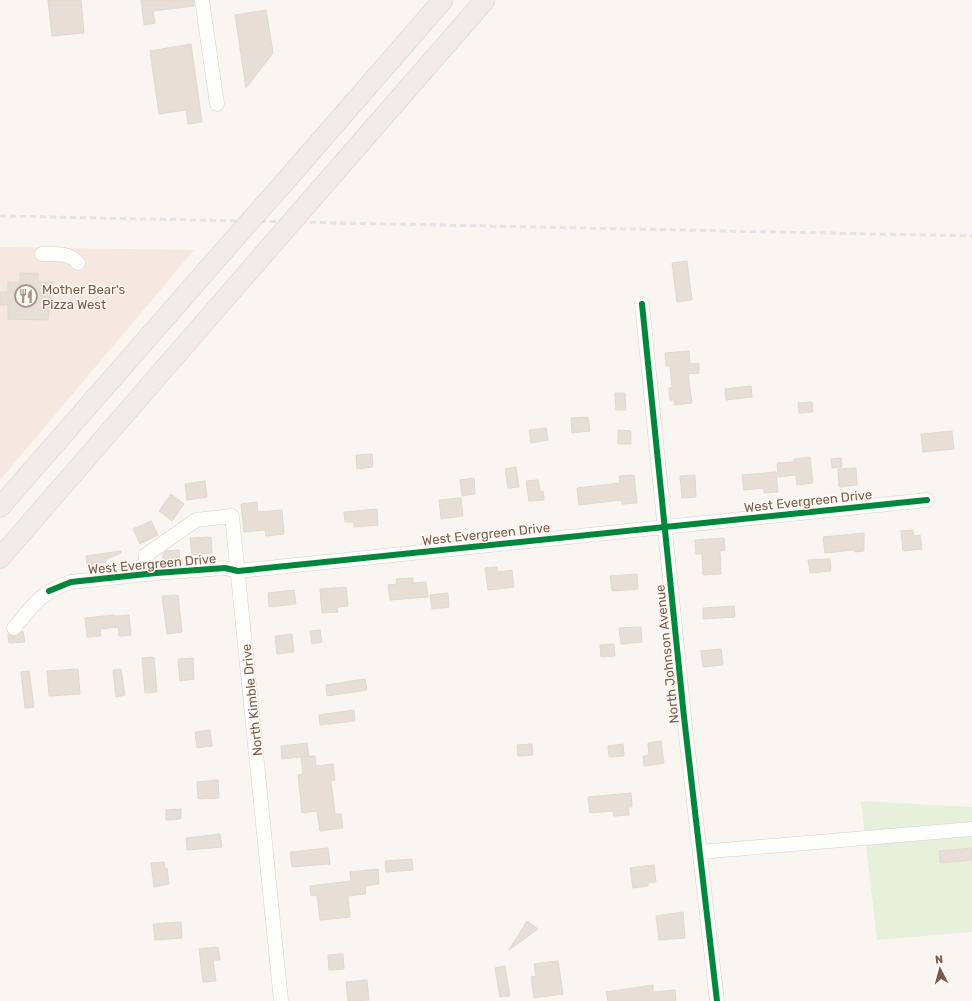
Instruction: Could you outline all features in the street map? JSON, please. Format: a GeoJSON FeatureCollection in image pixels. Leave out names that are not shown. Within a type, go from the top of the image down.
{"type":"FeatureCollection","features":[{"type":"Feature","properties":{"kind":"highway"},"geometry":{"type":"LineString","coordinates":[[0,507],[442,0]]}},
{"type":"Feature","properties":{"kind":"highway"},"geometry":{"type":"LineString","coordinates":[[0,558],[485,0]]}},
{"type":"Feature","properties":{"kind":"street"},"geometry":{"type":"LineString","coordinates":[[202,0],[217,104]]}},
{"type":"Feature","properties":{"kind":"street"},"geometry":{"type":"LineString","coordinates":[[42,254],[66,254],[73,257],[78,263]]}},
{"type":"Feature","properties":{"kind":"street","name":"North Johnson Avenue"},"geometry":{"type":"LineString","coordinates":[[642,304],[717,1001]]}},
{"type":"Feature","properties":{"kind":"street","name":"West Evergreen Drive"},"geometry":{"type":"LineString","coordinates":[[14,628],[41,596],[71,582],[145,574],[225,568],[238,571],[926,500]]}},
{"type":"Feature","properties":{"kind":"street","name":"North Kimble Drive"},"geometry":{"type":"LineString","coordinates":[[145,574],[146,555],[196,520],[232,516],[281,1001]]}},
{"type":"Feature","properties":{"kind":"street"},"geometry":{"type":"LineString","coordinates":[[700,852],[972,829]]}},
{"type":"Feature","properties":{"kind":"shaded area"},"geometry":{"type":"Polygon","coordinates":[[[0,247],[194,250],[0,480],[0,247]]]}},
{"type":"Feature","properties":{"kind":"green space"},"geometry":{"type":"Polygon","coordinates":[[[861,801],[972,807],[972,932],[877,940],[861,801]]]}},
{"type":"Feature","properties":{"kind":"building"},"geometry":{"type":"Polygon","coordinates":[[[48,0],[81,0],[84,33],[52,36],[48,0]]]}},
{"type":"Feature","properties":{"kind":"building"},"geometry":{"type":"Polygon","coordinates":[[[141,0],[194,0],[194,6],[153,11],[155,23],[144,25],[141,0]]]}},
{"type":"Feature","properties":{"kind":"building"},"geometry":{"type":"Polygon","coordinates":[[[266,10],[273,53],[246,88],[235,15],[266,10]]]}},
{"type":"Feature","properties":{"kind":"building"},"geometry":{"type":"Polygon","coordinates":[[[191,44],[202,122],[188,124],[186,110],[159,114],[150,51],[191,44]]]}},
{"type":"Feature","properties":{"kind":"building"},"geometry":{"type":"Polygon","coordinates":[[[687,261],[692,300],[677,302],[672,263],[687,261]]]}},
{"type":"Feature","properties":{"kind":"building","name":"Mother Bear's Pizza West"},"geometry":{"type":"Polygon","coordinates":[[[20,273],[38,273],[38,282],[52,282],[48,320],[8,319],[8,305],[0,305],[0,292],[8,292],[8,282],[20,282],[20,273]]]}},
{"type":"Feature","properties":{"kind":"building"},"geometry":{"type":"Polygon","coordinates":[[[689,351],[690,364],[699,363],[699,373],[688,374],[692,403],[675,405],[674,400],[670,400],[669,388],[672,388],[670,366],[666,366],[665,353],[689,351]]]}},
{"type":"Feature","properties":{"kind":"building"},"geometry":{"type":"Polygon","coordinates":[[[751,386],[752,397],[726,400],[725,389],[751,386]]]}},
{"type":"Feature","properties":{"kind":"building"},"geometry":{"type":"Polygon","coordinates":[[[615,393],[625,393],[626,410],[616,410],[615,393]]]}},
{"type":"Feature","properties":{"kind":"building"},"geometry":{"type":"Polygon","coordinates":[[[812,402],[813,412],[799,413],[798,403],[812,402]]]}},
{"type":"Feature","properties":{"kind":"building"},"geometry":{"type":"Polygon","coordinates":[[[588,417],[590,431],[572,433],[571,418],[588,417]]]}},
{"type":"Feature","properties":{"kind":"building"},"geometry":{"type":"Polygon","coordinates":[[[546,428],[548,440],[531,443],[529,430],[546,428]]]}},
{"type":"Feature","properties":{"kind":"building"},"geometry":{"type":"Polygon","coordinates":[[[618,430],[631,431],[631,444],[618,444],[618,430]]]}},
{"type":"Feature","properties":{"kind":"building"},"geometry":{"type":"Polygon","coordinates":[[[952,431],[954,449],[923,452],[921,434],[952,431]]]}},
{"type":"Feature","properties":{"kind":"building"},"geometry":{"type":"Polygon","coordinates":[[[372,454],[373,467],[357,469],[356,455],[372,454]]]}},
{"type":"Feature","properties":{"kind":"building"},"geometry":{"type":"Polygon","coordinates":[[[810,457],[813,483],[797,485],[796,475],[778,477],[777,463],[794,462],[794,459],[810,457]]]}},
{"type":"Feature","properties":{"kind":"building"},"geometry":{"type":"Polygon","coordinates":[[[841,458],[842,467],[832,468],[831,459],[841,458]]]}},
{"type":"Feature","properties":{"kind":"building"},"geometry":{"type":"Polygon","coordinates":[[[516,467],[519,487],[508,488],[505,469],[516,467]]]}},
{"type":"Feature","properties":{"kind":"building"},"geometry":{"type":"Polygon","coordinates":[[[856,468],[857,485],[839,487],[838,469],[856,468]]]}},
{"type":"Feature","properties":{"kind":"building"},"geometry":{"type":"Polygon","coordinates":[[[776,472],[778,492],[764,493],[764,488],[744,490],[742,475],[776,472]]]}},
{"type":"Feature","properties":{"kind":"building"},"geometry":{"type":"Polygon","coordinates":[[[634,475],[637,503],[622,504],[622,500],[579,505],[577,488],[620,483],[619,476],[634,475]]]}},
{"type":"Feature","properties":{"kind":"building"},"geometry":{"type":"Polygon","coordinates":[[[695,475],[696,497],[682,498],[680,476],[695,475]]]}},
{"type":"Feature","properties":{"kind":"building"},"geometry":{"type":"Polygon","coordinates":[[[474,478],[475,494],[462,496],[460,480],[474,478]]]}},
{"type":"Feature","properties":{"kind":"building"},"geometry":{"type":"Polygon","coordinates":[[[538,480],[540,491],[543,491],[544,500],[529,501],[526,481],[538,480]]]}},
{"type":"Feature","properties":{"kind":"building"},"geometry":{"type":"Polygon","coordinates":[[[205,481],[207,497],[187,500],[185,484],[205,481]]]}},
{"type":"Feature","properties":{"kind":"building"},"geometry":{"type":"Polygon","coordinates":[[[171,494],[184,504],[172,521],[159,511],[171,494]]]}},
{"type":"Feature","properties":{"kind":"building"},"geometry":{"type":"Polygon","coordinates":[[[461,498],[463,516],[441,519],[439,500],[461,498]]]}},
{"type":"Feature","properties":{"kind":"building"},"geometry":{"type":"Polygon","coordinates":[[[257,502],[258,512],[282,510],[284,534],[266,536],[265,530],[244,532],[241,504],[257,502]]]}},
{"type":"Feature","properties":{"kind":"building"},"geometry":{"type":"Polygon","coordinates":[[[377,509],[378,525],[354,527],[354,522],[345,522],[344,512],[377,509]]]}},
{"type":"Feature","properties":{"kind":"building"},"geometry":{"type":"Polygon","coordinates":[[[151,521],[158,535],[140,544],[133,529],[151,521]]]}},
{"type":"Feature","properties":{"kind":"building"},"geometry":{"type":"Polygon","coordinates":[[[913,530],[914,536],[920,535],[922,549],[903,551],[901,531],[913,530]]]}},
{"type":"Feature","properties":{"kind":"building"},"geometry":{"type":"Polygon","coordinates":[[[864,533],[864,551],[855,552],[855,550],[825,553],[823,537],[864,533]]]}},
{"type":"Feature","properties":{"kind":"building"},"geometry":{"type":"Polygon","coordinates":[[[211,537],[212,553],[192,555],[190,538],[211,537]]]}},
{"type":"Feature","properties":{"kind":"building"},"geometry":{"type":"Polygon","coordinates":[[[724,538],[725,550],[720,551],[721,574],[703,575],[702,554],[696,554],[695,540],[724,538]]]}},
{"type":"Feature","properties":{"kind":"building"},"geometry":{"type":"Polygon","coordinates":[[[179,550],[180,563],[163,564],[163,554],[166,551],[179,550]]]}},
{"type":"Feature","properties":{"kind":"building"},"geometry":{"type":"Polygon","coordinates":[[[121,551],[121,553],[105,560],[106,562],[87,565],[86,556],[121,551]]]}},
{"type":"Feature","properties":{"kind":"building"},"geometry":{"type":"Polygon","coordinates":[[[830,559],[831,571],[810,573],[808,560],[830,559]]]}},
{"type":"Feature","properties":{"kind":"building"},"geometry":{"type":"Polygon","coordinates":[[[497,567],[498,572],[512,570],[514,587],[488,590],[485,568],[497,567]]]}},
{"type":"Feature","properties":{"kind":"building"},"geometry":{"type":"Polygon","coordinates":[[[637,574],[638,589],[612,591],[610,576],[637,574]]]}},
{"type":"Feature","properties":{"kind":"building"},"geometry":{"type":"Polygon","coordinates":[[[413,578],[413,583],[426,582],[428,597],[390,600],[388,585],[397,584],[396,579],[413,578]]]}},
{"type":"Feature","properties":{"kind":"building"},"geometry":{"type":"Polygon","coordinates":[[[346,587],[348,606],[337,607],[338,612],[322,613],[320,589],[346,587]]]}},
{"type":"Feature","properties":{"kind":"building"},"geometry":{"type":"Polygon","coordinates":[[[294,590],[296,604],[269,607],[268,593],[294,590]]]}},
{"type":"Feature","properties":{"kind":"building"},"geometry":{"type":"Polygon","coordinates":[[[448,593],[449,607],[432,609],[430,595],[448,593]]]}},
{"type":"Feature","properties":{"kind":"building"},"geometry":{"type":"Polygon","coordinates":[[[178,595],[182,632],[167,634],[162,596],[178,595]]]}},
{"type":"Feature","properties":{"kind":"building"},"geometry":{"type":"Polygon","coordinates":[[[734,606],[735,617],[703,619],[703,608],[734,606]]]}},
{"type":"Feature","properties":{"kind":"building"},"geometry":{"type":"Polygon","coordinates":[[[129,615],[131,635],[119,636],[118,627],[100,629],[101,636],[87,637],[85,618],[129,615]]]}},
{"type":"Feature","properties":{"kind":"building"},"geometry":{"type":"Polygon","coordinates":[[[641,627],[642,642],[621,644],[619,628],[641,627]]]}},
{"type":"Feature","properties":{"kind":"building"},"geometry":{"type":"Polygon","coordinates":[[[320,630],[322,642],[312,644],[310,631],[320,630]]]}},
{"type":"Feature","properties":{"kind":"building"},"geometry":{"type":"Polygon","coordinates":[[[23,631],[25,642],[9,643],[8,634],[17,636],[23,631]]]}},
{"type":"Feature","properties":{"kind":"building"},"geometry":{"type":"Polygon","coordinates":[[[292,634],[294,652],[277,654],[275,636],[292,634]]]}},
{"type":"Feature","properties":{"kind":"building"},"geometry":{"type":"Polygon","coordinates":[[[614,644],[615,656],[601,657],[600,645],[614,644]]]}},
{"type":"Feature","properties":{"kind":"building"},"geometry":{"type":"Polygon","coordinates":[[[721,649],[723,665],[703,667],[701,651],[721,649]]]}},
{"type":"Feature","properties":{"kind":"building"},"geometry":{"type":"Polygon","coordinates":[[[154,657],[157,692],[145,693],[142,658],[154,657]]]}},
{"type":"Feature","properties":{"kind":"building"},"geometry":{"type":"Polygon","coordinates":[[[193,658],[194,679],[180,681],[178,659],[193,658]]]}},
{"type":"Feature","properties":{"kind":"building"},"geometry":{"type":"Polygon","coordinates":[[[78,669],[80,694],[49,696],[47,671],[78,669]]]}},
{"type":"Feature","properties":{"kind":"building"},"geometry":{"type":"Polygon","coordinates":[[[121,669],[125,695],[116,697],[113,670],[121,669]]]}},
{"type":"Feature","properties":{"kind":"building"},"geometry":{"type":"Polygon","coordinates":[[[29,671],[34,707],[25,708],[21,672],[29,671]]]}},
{"type":"Feature","properties":{"kind":"building"},"geometry":{"type":"Polygon","coordinates":[[[365,679],[367,690],[327,696],[326,685],[365,679]]]}},
{"type":"Feature","properties":{"kind":"building"},"geometry":{"type":"Polygon","coordinates":[[[354,710],[355,721],[320,725],[319,715],[354,710]]]}},
{"type":"Feature","properties":{"kind":"building"},"geometry":{"type":"Polygon","coordinates":[[[210,730],[212,746],[197,748],[195,732],[210,730]]]}},
{"type":"Feature","properties":{"kind":"building"},"geometry":{"type":"Polygon","coordinates":[[[661,741],[664,763],[644,766],[643,756],[649,755],[648,743],[661,741]]]}},
{"type":"Feature","properties":{"kind":"building"},"geometry":{"type":"Polygon","coordinates":[[[307,743],[309,756],[282,759],[281,746],[307,743]]]}},
{"type":"Feature","properties":{"kind":"building"},"geometry":{"type":"Polygon","coordinates":[[[532,744],[533,755],[518,756],[517,745],[532,744]]]}},
{"type":"Feature","properties":{"kind":"building"},"geometry":{"type":"Polygon","coordinates":[[[623,744],[624,756],[609,757],[608,746],[623,744]]]}},
{"type":"Feature","properties":{"kind":"building"},"geometry":{"type":"Polygon","coordinates":[[[315,756],[316,766],[333,764],[335,780],[331,781],[335,814],[341,814],[343,828],[320,831],[317,811],[302,813],[298,775],[303,774],[301,757],[315,756]]]}},
{"type":"Feature","properties":{"kind":"building"},"geometry":{"type":"Polygon","coordinates":[[[218,780],[219,798],[198,799],[197,782],[218,780]]]}},
{"type":"Feature","properties":{"kind":"building"},"geometry":{"type":"Polygon","coordinates":[[[631,793],[632,807],[628,807],[629,815],[614,816],[613,811],[590,813],[588,797],[631,793]]]}},
{"type":"Feature","properties":{"kind":"building"},"geometry":{"type":"Polygon","coordinates":[[[181,809],[181,819],[166,820],[166,810],[181,809]]]}},
{"type":"Feature","properties":{"kind":"building"},"geometry":{"type":"Polygon","coordinates":[[[220,834],[222,847],[187,850],[186,838],[220,834]]]}},
{"type":"Feature","properties":{"kind":"building"},"geometry":{"type":"Polygon","coordinates":[[[328,848],[330,864],[292,867],[290,852],[328,848]]]}},
{"type":"Feature","properties":{"kind":"building"},"geometry":{"type":"Polygon","coordinates":[[[972,848],[972,860],[940,863],[939,851],[972,848]]]}},
{"type":"Feature","properties":{"kind":"building"},"geometry":{"type":"Polygon","coordinates":[[[412,859],[413,870],[386,872],[385,861],[412,859]]]}},
{"type":"Feature","properties":{"kind":"building"},"geometry":{"type":"Polygon","coordinates":[[[164,862],[165,869],[167,868],[169,884],[154,887],[151,863],[164,862]]]}},
{"type":"Feature","properties":{"kind":"building"},"geometry":{"type":"Polygon","coordinates":[[[654,865],[656,882],[648,883],[648,886],[633,888],[630,868],[654,865]]]}},
{"type":"Feature","properties":{"kind":"building"},"geometry":{"type":"Polygon","coordinates":[[[378,869],[379,884],[365,886],[366,894],[348,896],[350,917],[320,920],[317,895],[311,896],[310,886],[351,881],[350,872],[378,869]]]}},
{"type":"Feature","properties":{"kind":"building"},"geometry":{"type":"Polygon","coordinates":[[[683,912],[685,938],[659,940],[656,916],[683,912]]]}},
{"type":"Feature","properties":{"kind":"building"},"geometry":{"type":"Polygon","coordinates":[[[527,921],[538,929],[509,950],[527,921]]]}},
{"type":"Feature","properties":{"kind":"building"},"geometry":{"type":"Polygon","coordinates":[[[181,922],[182,938],[155,940],[153,924],[181,922]]]}},
{"type":"Feature","properties":{"kind":"building"},"geometry":{"type":"Polygon","coordinates":[[[218,947],[220,960],[213,960],[216,981],[203,982],[199,949],[218,947]]]}},
{"type":"Feature","properties":{"kind":"building"},"geometry":{"type":"Polygon","coordinates":[[[343,954],[344,969],[329,970],[328,955],[343,954]]]}},
{"type":"Feature","properties":{"kind":"building"},"geometry":{"type":"Polygon","coordinates":[[[558,961],[563,994],[534,998],[531,977],[536,976],[534,964],[558,961]]]}},
{"type":"Feature","properties":{"kind":"building"},"geometry":{"type":"Polygon","coordinates":[[[505,966],[510,996],[500,997],[495,968],[505,966]]]}},
{"type":"Feature","properties":{"kind":"building"},"geometry":{"type":"Polygon","coordinates":[[[367,980],[369,1000],[348,1001],[346,982],[367,980]]]}},
{"type":"Feature","properties":{"kind":"building"},"geometry":{"type":"Polygon","coordinates":[[[653,985],[653,992],[675,990],[676,1001],[608,1001],[606,992],[653,985]]]}},
{"type":"Feature","properties":{"kind":"railway"},"geometry":{"type":"LineString","coordinates":[[0,216],[972,236]]}},
{"type":"Feature","properties":{"kind":"cycle path"},"geometry":{"type":"LineString","coordinates":[[642,304],[684,717],[717,1001]]}},
{"type":"Feature","properties":{"kind":"cycle path"},"geometry":{"type":"LineString","coordinates":[[49,591],[71,582],[156,573],[225,568],[238,571],[927,500]]}},
{"type":"Feature","properties":{"kind":"place","name":"Mother Bear's Pizza West"},"geometry":{"type":"Point","coordinates":[26,296]}}]}
